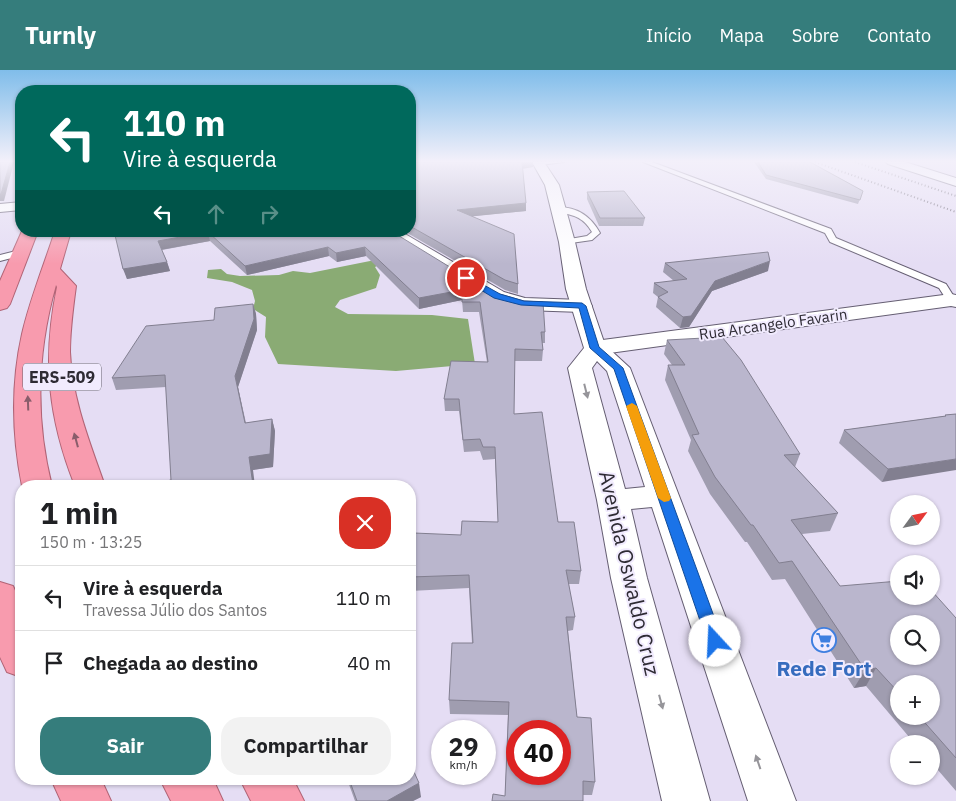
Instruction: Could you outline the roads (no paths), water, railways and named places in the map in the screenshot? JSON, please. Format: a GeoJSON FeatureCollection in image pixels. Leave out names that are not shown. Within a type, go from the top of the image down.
{"type":"FeatureCollection","features":[{"type":"Feature","properties":{"kind":"highway"},"geometry":{"type":"LineString","coordinates":[[0,304],[6,279],[27,237]]}},
{"type":"Feature","properties":{"kind":"highway","name":"ERS-509"},"geometry":{"type":"LineString","coordinates":[[36,480],[30,440],[28,381],[32,335],[61,237]]}},
{"type":"Feature","properties":{"kind":"highway","name":"ERS-509"},"geometry":{"type":"LineString","coordinates":[[52,271],[67,286],[59,352],[64,398],[87,480]]}},
{"type":"Feature","properties":{"kind":"highway"},"geometry":{"type":"LineString","coordinates":[[0,596],[15,642]]}},
{"type":"Feature","properties":{"kind":"highway"},"geometry":{"type":"LineString","coordinates":[[78,785],[87,801]]}},
{"type":"Feature","properties":{"kind":"highway"},"geometry":{"type":"LineString","coordinates":[[188,785],[199,801]]}},
{"type":"Feature","properties":{"kind":"highway"},"geometry":{"type":"LineString","coordinates":[[268,785],[280,801]]}},
{"type":"Feature","properties":{"kind":"street"},"geometry":{"type":"LineString","coordinates":[[555,196],[567,242],[576,288],[595,348],[618,368],[772,801]]}},
{"type":"Feature","properties":{"kind":"street"},"geometry":{"type":"LineString","coordinates":[[0,208],[15,207]]}},
{"type":"Feature","properties":{"kind":"street"},"geometry":{"type":"LineString","coordinates":[[398,237],[497,296],[524,304],[582,306]]}},
{"type":"Feature","properties":{"kind":"street","name":"Rua Arcangelo Favarin"},"geometry":{"type":"LineString","coordinates":[[595,348],[954,300]]}},
{"type":"Feature","properties":{"kind":"street","name":"Avenida Oswaldo Cruz"},"geometry":{"type":"LineString","coordinates":[[595,348],[580,368],[613,500],[629,578],[686,801]]}},
{"type":"Feature","properties":{"kind":"street"},"geometry":{"type":"LineString","coordinates":[[613,500],[664,496]]}},
{"type":"Feature","properties":{"kind":"lane"},"geometry":{"type":"LineString","coordinates":[[736,196],[828,231],[833,240],[943,286],[954,300]]}},
{"type":"Feature","properties":{"kind":"lane"},"geometry":{"type":"LineString","coordinates":[[558,209],[582,215],[590,220],[596,234],[589,238],[567,242]]}},
{"type":"Feature","properties":{"kind":"lane"},"geometry":{"type":"LineString","coordinates":[[0,258],[20,253]]}},
{"type":"Feature","properties":{"kind":"railway"},"geometry":{"type":"LineString","coordinates":[[911,196],[956,212]]}},
{"type":"Feature","properties":{"kind":"place","name":"Rede Fort"},"geometry":{"type":"Point","coordinates":[824,640]}}]}
